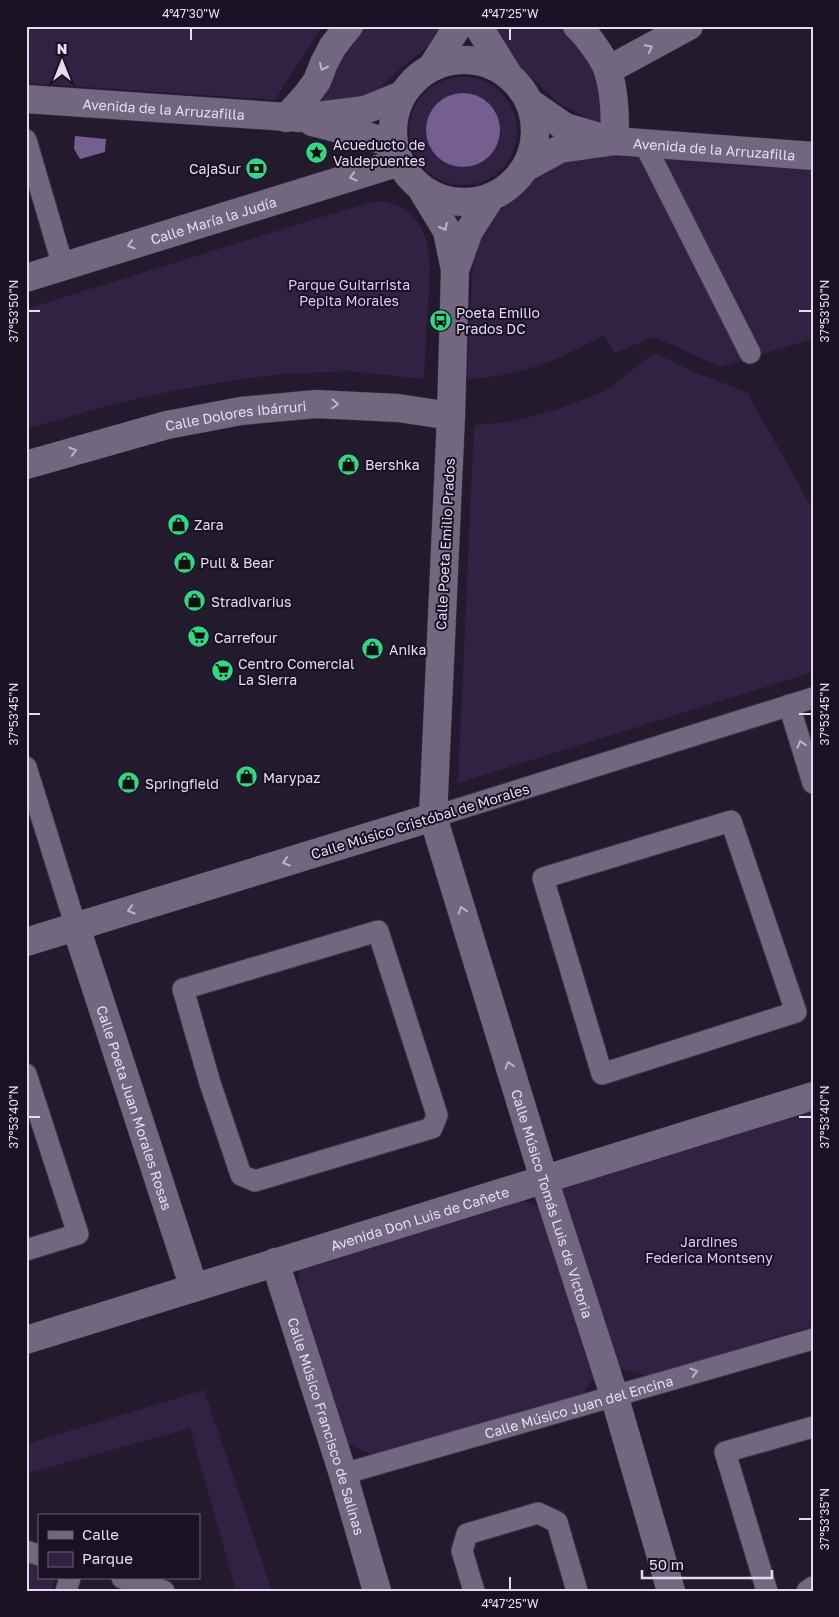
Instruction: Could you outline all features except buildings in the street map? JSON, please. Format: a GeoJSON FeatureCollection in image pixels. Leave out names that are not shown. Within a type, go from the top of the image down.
{"type":"FeatureCollection","features":[{"type":"Feature","properties":{"kind":"main road"},"geometry":{"type":"LineString","coordinates":[[294,118],[316,81],[333,46],[349,26]]}},
{"type":"Feature","properties":{"kind":"main road"},"geometry":{"type":"LineString","coordinates":[[432,67],[458,26]]}},
{"type":"Feature","properties":{"kind":"main road"},"geometry":{"type":"LineString","coordinates":[[478,26],[508,76]]}},
{"type":"Feature","properties":{"kind":"main road"},"geometry":{"type":"LineString","coordinates":[[608,70],[689,26]]}},
{"type":"Feature","properties":{"kind":"main road"},"geometry":{"type":"LineString","coordinates":[[589,29],[608,70],[615,111],[615,141]]}},
{"type":"Feature","properties":{"kind":"main road"},"geometry":{"type":"LineString","coordinates":[[472,60],[491,65],[508,76],[520,88],[529,102],[535,124],[533,147],[525,168],[510,185],[491,197],[467,202],[443,199],[420,188],[409,176],[396,153],[393,121],[402,95],[415,79],[432,67],[452,61],[472,60]]}},
{"type":"Feature","properties":{"kind":"main road","name":"Avenida de la Arruzafilla"},"geometry":{"type":"LineString","coordinates":[[26,99],[294,118],[365,110],[402,95]]}},
{"type":"Feature","properties":{"kind":"main road","name":"Avenida de la Arruzafilla"},"geometry":{"type":"LineString","coordinates":[[529,102],[565,126],[615,141]]}},
{"type":"Feature","properties":{"kind":"main road","name":"Avenida de la Arruzafilla"},"geometry":{"type":"LineString","coordinates":[[294,118],[396,153]]}},
{"type":"Feature","properties":{"kind":"main road","name":"Avenida de la Arruzafilla"},"geometry":{"type":"LineString","coordinates":[[525,168],[560,148],[615,141],[813,156]]}},
{"type":"Feature","properties":{"kind":"main road","name":"Calle María la Judía"},"geometry":{"type":"LineString","coordinates":[[26,278],[396,153]]}},
{"type":"Feature","properties":{"kind":"main road","name":"Calle Poeta Emilio Prados"},"geometry":{"type":"LineString","coordinates":[[420,188],[447,232],[456,270]]}},
{"type":"Feature","properties":{"kind":"main road","name":"Calle Poeta Emilio Prados"},"geometry":{"type":"LineString","coordinates":[[433,817],[456,270],[468,231],[491,197]]}},
{"type":"Feature","properties":{"kind":"main road","name":"Calle Dolores Ibárruri"},"geometry":{"type":"LineString","coordinates":[[26,465],[167,425],[241,411],[316,404],[398,408],[451,416]]}},
{"type":"Feature","properties":{"kind":"main road","name":"Calle Músico Cristóbal de Morales"},"geometry":{"type":"LineString","coordinates":[[26,942],[433,817]]}},
{"type":"Feature","properties":{"kind":"main road","name":"Calle Músico Tomás Luis de Victoria"},"geometry":{"type":"LineString","coordinates":[[433,817],[544,1179],[614,1396],[671,1591]]}},
{"type":"Feature","properties":{"kind":"main road","name":"Calle Poeta Juan Morales Rosas"},"geometry":{"type":"LineString","coordinates":[[76,927],[194,1288]]}},
{"type":"Feature","properties":{"kind":"main road","name":"Avenida Don Luis de Cañete"},"geometry":{"type":"LineString","coordinates":[[26,1340],[813,1096]]}},
{"type":"Feature","properties":{"kind":"main road","name":"Calle Músico Francisco de Salinas"},"geometry":{"type":"LineString","coordinates":[[275,1262],[343,1474],[377,1591]]}},
{"type":"Feature","properties":{"kind":"street"},"geometry":{"type":"LineString","coordinates":[[26,140],[63,266]]}},
{"type":"Feature","properties":{"kind":"street"},"geometry":{"type":"LineString","coordinates":[[644,143],[750,353]]}},
{"type":"Feature","properties":{"kind":"street","name":"Calle Músico Cristóbal de Morales"},"geometry":{"type":"LineString","coordinates":[[433,817],[813,698]]}},
{"type":"Feature","properties":{"kind":"street"},"geometry":{"type":"LineString","coordinates":[[788,705],[813,783]]}},
{"type":"Feature","properties":{"kind":"street"},"geometry":{"type":"LineString","coordinates":[[26,767],[76,927]]}},
{"type":"Feature","properties":{"kind":"street"},"geometry":{"type":"LineString","coordinates":[[731,821],[796,1012],[602,1074],[543,878],[731,821]]}},
{"type":"Feature","properties":{"kind":"street"},"geometry":{"type":"LineString","coordinates":[[378,931],[437,1115],[432,1128],[255,1181],[241,1175],[210,1083],[183,989],[378,931]]}},
{"type":"Feature","properties":{"kind":"street"},"geometry":{"type":"LineString","coordinates":[[26,1074],[78,1234],[26,1250]]}},
{"type":"Feature","properties":{"kind":"street","name":"Calle Músico Juan del Encina"},"geometry":{"type":"LineString","coordinates":[[343,1474],[813,1339]]}},
{"type":"Feature","properties":{"kind":"street"},"geometry":{"type":"LineString","coordinates":[[766,1591],[725,1452],[813,1427]]}},
{"type":"Feature","properties":{"kind":"street"},"geometry":{"type":"LineString","coordinates":[[474,1591],[462,1551],[467,1534],[538,1513],[557,1522],[577,1591]]}},
{"type":"Feature","properties":{"kind":"street"},"geometry":{"type":"LineString","coordinates":[[128,1580],[158,1590]]}},
{"type":"Feature","properties":{"kind":"street"},"geometry":{"type":"LineString","coordinates":[[808,1591],[813,1587]]}},
{"type":"Feature","properties":{"kind":"green space"},"geometry":{"type":"Polygon","coordinates":[[[26,26],[322,26],[275,100],[26,83],[26,26]]]}},
{"type":"Feature","properties":{"kind":"green space"},"geometry":{"type":"Polygon","coordinates":[[[362,26],[447,26],[443,34],[400,69],[376,92],[331,104],[313,102],[332,66],[362,26]]]}},
{"type":"Feature","properties":{"kind":"green space"},"geometry":{"type":"Polygon","coordinates":[[[489,26],[563,26],[584,50],[603,92],[602,123],[598,124],[557,102],[502,48],[489,26]]]}},
{"type":"Feature","properties":{"kind":"green space"},"geometry":{"type":"Polygon","coordinates":[[[463,77],[484,81],[501,93],[513,110],[517,131],[513,152],[501,169],[484,181],[463,185],[442,181],[425,169],[413,152],[409,131],[413,110],[425,93],[442,81],[463,77]]]}},
{"type":"Feature","properties":{"kind":"green space"},"geometry":{"type":"Polygon","coordinates":[[[578,153],[813,171],[813,339],[720,367],[657,338],[649,339],[614,353],[604,335],[555,360],[538,366],[505,375],[467,379],[474,240],[486,216],[501,209],[522,194],[539,167],[578,153]]]}},
{"type":"Feature","properties":{"kind":"green space","name":"Parque Guitarrista Pepita Morales"},"geometry":{"type":"Polygon","coordinates":[[[384,201],[406,210],[419,224],[429,254],[424,379],[348,371],[284,374],[234,380],[114,404],[26,429],[26,309],[302,223],[372,202],[384,201]]]}},
{"type":"Feature","properties":{"kind":"green space"},"geometry":{"type":"Polygon","coordinates":[[[654,353],[699,374],[747,392],[813,510],[813,672],[458,783],[474,425],[515,421],[558,409],[605,391],[654,353]]]}},
{"type":"Feature","properties":{"kind":"green space","name":"Jardines Federica Montseny"},"geometry":{"type":"Polygon","coordinates":[[[813,1109],[813,1326],[647,1375],[615,1368],[558,1194],[562,1187],[813,1109]]]}},
{"type":"Feature","properties":{"kind":"green space"},"geometry":{"type":"Polygon","coordinates":[[[516,1199],[547,1209],[598,1373],[581,1395],[373,1456],[341,1440],[297,1291],[300,1266],[516,1199]]]}},
{"type":"Feature","properties":{"kind":"green space"},"geometry":{"type":"Polygon","coordinates":[[[204,1390],[272,1591],[236,1591],[190,1428],[26,1474],[26,1444],[204,1390]]]}},
{"type":"Feature","properties":{"kind":"green space"},"geometry":{"type":"Polygon","coordinates":[[[26,1561],[38,1565],[38,1580],[55,1580],[52,1591],[26,1591],[26,1561]]]}},
{"type":"Feature","properties":{"kind":"shaded area"},"geometry":{"type":"Polygon","coordinates":[[[456,93],[470,93],[484,99],[494,109],[500,123],[498,144],[484,161],[470,167],[456,167],[442,161],[432,151],[426,137],[426,123],[432,109],[442,99],[456,93]]]}},
{"type":"Feature","properties":{"kind":"shaded area"},"geometry":{"type":"Polygon","coordinates":[[[75,136],[106,139],[105,152],[80,159],[74,149],[75,136]]]}},
{"type":"Feature","properties":{"kind":"place","name":"Acueducto de Valdepuentes"},"geometry":{"type":"Point","coordinates":[317,152]}},
{"type":"Feature","properties":{"kind":"place","name":"CajaSur"},"geometry":{"type":"Point","coordinates":[257,168]}},
{"type":"Feature","properties":{"kind":"place","name":"Poeta Emilio Prados DC"},"geometry":{"type":"Point","coordinates":[440,320]}},
{"type":"Feature","properties":{"kind":"place","name":"Bershka"},"geometry":{"type":"Point","coordinates":[349,464]}},
{"type":"Feature","properties":{"kind":"place","name":"Zara"},"geometry":{"type":"Point","coordinates":[178,524]}},
{"type":"Feature","properties":{"kind":"place","name":"Pull & Bear"},"geometry":{"type":"Point","coordinates":[184,562]}},
{"type":"Feature","properties":{"kind":"place","name":"Stradivarius"},"geometry":{"type":"Point","coordinates":[195,601]}},
{"type":"Feature","properties":{"kind":"place","name":"Carrefour"},"geometry":{"type":"Point","coordinates":[198,637]}},
{"type":"Feature","properties":{"kind":"place","name":"Anika"},"geometry":{"type":"Point","coordinates":[373,649]}},
{"type":"Feature","properties":{"kind":"place","name":"Centro Comercial La Sierra"},"geometry":{"type":"Point","coordinates":[222,671]}},
{"type":"Feature","properties":{"kind":"place","name":"Marypaz"},"geometry":{"type":"Point","coordinates":[247,777]}},
{"type":"Feature","properties":{"kind":"place","name":"Springfield"},"geometry":{"type":"Point","coordinates":[129,783]}}]}
